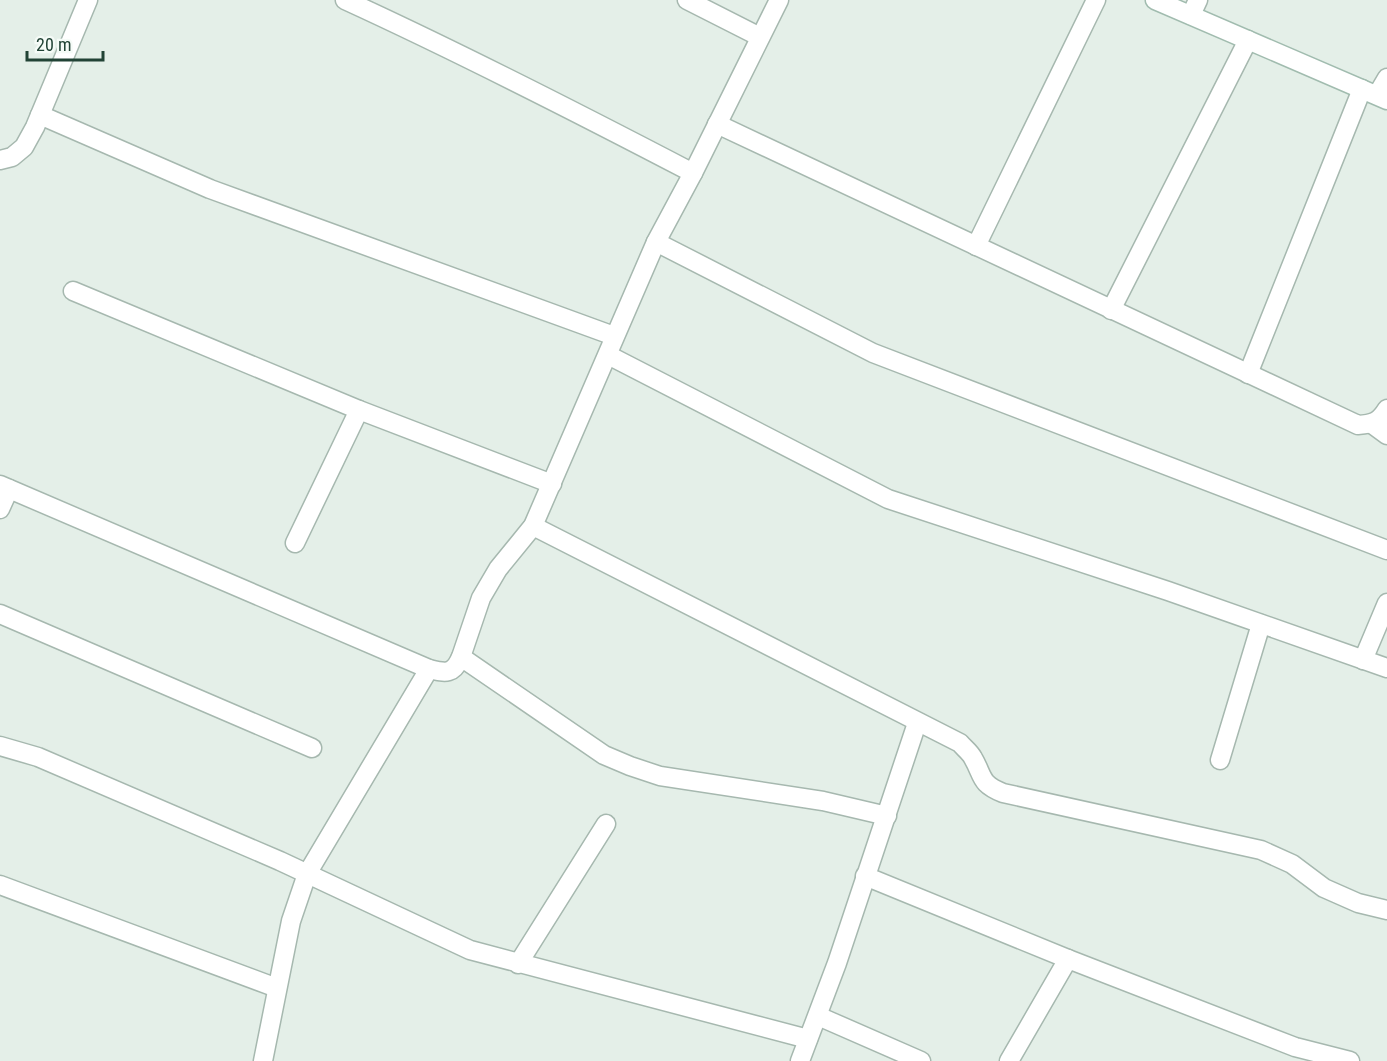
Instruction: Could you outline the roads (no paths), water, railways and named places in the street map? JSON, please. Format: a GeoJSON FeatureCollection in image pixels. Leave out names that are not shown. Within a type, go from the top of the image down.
{"type":"FeatureCollection","features":[{"type":"Feature","properties":{"kind":"street"},"geometry":{"type":"LineString","coordinates":[[0,160],[12,157],[24,147],[40,115],[88,0]]}},
{"type":"Feature","properties":{"kind":"street"},"geometry":{"type":"LineString","coordinates":[[345,0],[541,94],[693,173]]}},
{"type":"Feature","properties":{"kind":"street"},"geometry":{"type":"LineString","coordinates":[[687,0],[760,37]]}},
{"type":"Feature","properties":{"kind":"street"},"geometry":{"type":"LineString","coordinates":[[0,509],[4,487],[429,669],[444,673],[451,671],[457,666],[461,657],[481,598],[498,569],[533,526],[656,242],[779,0]]}},
{"type":"Feature","properties":{"kind":"street"},"geometry":{"type":"LineString","coordinates":[[976,246],[1096,0]]}},
{"type":"Feature","properties":{"kind":"street"},"geometry":{"type":"LineString","coordinates":[[1155,0],[1195,8],[1248,40],[1375,95]]}},
{"type":"Feature","properties":{"kind":"street"},"geometry":{"type":"LineString","coordinates":[[1111,310],[1248,40]]}},
{"type":"Feature","properties":{"kind":"street"},"geometry":{"type":"LineString","coordinates":[[1248,374],[1375,95],[1387,78]]}},
{"type":"Feature","properties":{"kind":"street"},"geometry":{"type":"LineString","coordinates":[[40,115],[210,189],[614,336]]}},
{"type":"Feature","properties":{"kind":"street"},"geometry":{"type":"LineString","coordinates":[[717,124],[1358,424],[1380,430],[1381,419],[1387,409]]}},
{"type":"Feature","properties":{"kind":"street"},"geometry":{"type":"LineString","coordinates":[[656,242],[873,353],[1387,550]]}},
{"type":"Feature","properties":{"kind":"street"},"geometry":{"type":"LineString","coordinates":[[73,291],[358,410],[552,484]]}},
{"type":"Feature","properties":{"kind":"street"},"geometry":{"type":"LineString","coordinates":[[608,354],[888,499],[1168,591],[1387,668]]}},
{"type":"Feature","properties":{"kind":"street"},"geometry":{"type":"LineString","coordinates":[[295,543],[358,410]]}},
{"type":"Feature","properties":{"kind":"street"},"geometry":{"type":"LineString","coordinates":[[533,526],[960,743],[972,757],[989,787],[1003,793],[1261,850],[1292,864],[1324,888],[1358,903],[1387,910]]}},
{"type":"Feature","properties":{"kind":"street"},"geometry":{"type":"LineString","coordinates":[[1363,660],[1387,603]]}},
{"type":"Feature","properties":{"kind":"street"},"geometry":{"type":"LineString","coordinates":[[0,614],[312,748]]}},
{"type":"Feature","properties":{"kind":"street"},"geometry":{"type":"LineString","coordinates":[[1220,760],[1261,624]]}},
{"type":"Feature","properties":{"kind":"street"},"geometry":{"type":"LineString","coordinates":[[461,657],[604,754],[630,766],[660,776],[823,801],[887,816]]}},
{"type":"Feature","properties":{"kind":"street"},"geometry":{"type":"LineString","coordinates":[[263,1061],[291,921],[307,874],[429,669]]}},
{"type":"Feature","properties":{"kind":"street"},"geometry":{"type":"LineString","coordinates":[[800,1061],[818,1016],[917,723]]}},
{"type":"Feature","properties":{"kind":"street"},"geometry":{"type":"LineString","coordinates":[[0,746],[38,757],[307,874],[470,950],[808,1039]]}},
{"type":"Feature","properties":{"kind":"street"},"geometry":{"type":"LineString","coordinates":[[518,964],[606,824]]}},
{"type":"Feature","properties":{"kind":"street"},"geometry":{"type":"LineString","coordinates":[[866,876],[1068,960],[1295,1047],[1350,1061]]}},
{"type":"Feature","properties":{"kind":"street"},"geometry":{"type":"LineString","coordinates":[[0,885],[277,988]]}},
{"type":"Feature","properties":{"kind":"street"},"geometry":{"type":"LineString","coordinates":[[1009,1061],[1068,960]]}},
{"type":"Feature","properties":{"kind":"street"},"geometry":{"type":"LineString","coordinates":[[818,1016],[921,1061]]}}]}
